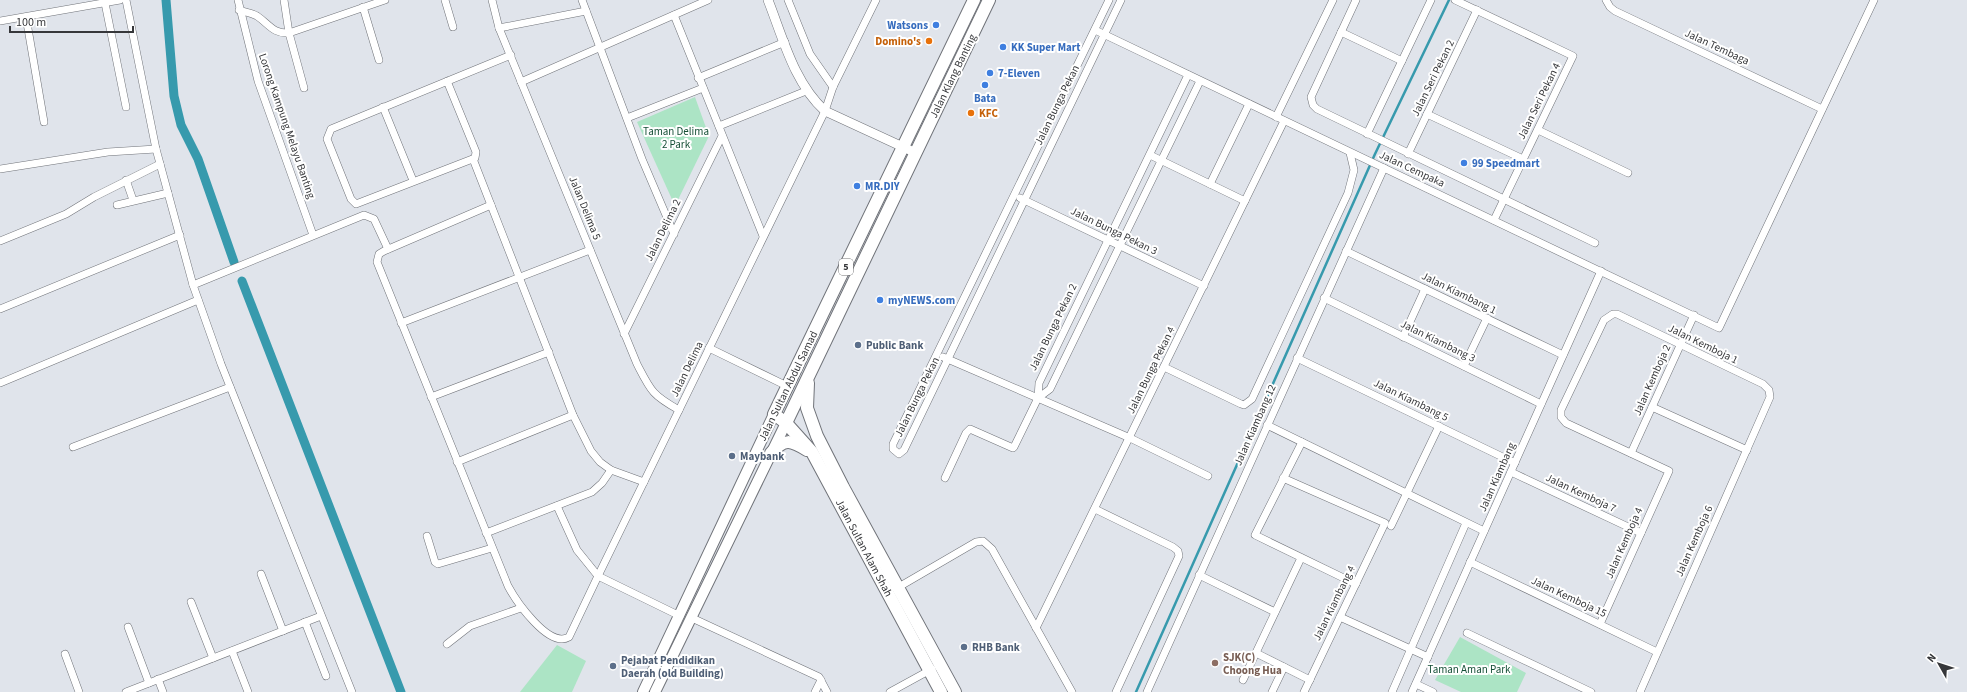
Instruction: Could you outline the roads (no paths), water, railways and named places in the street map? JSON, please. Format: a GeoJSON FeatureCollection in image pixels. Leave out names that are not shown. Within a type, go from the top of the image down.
{"type":"FeatureCollection","features":[{"type":"Feature","properties":{"kind":"highway","name":"Jalan Klang Banting"},"geometry":{"type":"LineString","coordinates":[[904,147],[974,0]]}},
{"type":"Feature","properties":{"kind":"highway","name":"Jalan Klang Banting"},"geometry":{"type":"LineString","coordinates":[[916,153],[989,0]]}},
{"type":"Feature","properties":{"kind":"highway","name":"Jalan Sultan Abdul Samad"},"geometry":{"type":"LineString","coordinates":[[774,414],[904,147]]}},
{"type":"Feature","properties":{"kind":"highway","name":"Jalan Sultan Abdul Samad"},"geometry":{"type":"LineString","coordinates":[[786,423],[916,153]]}},
{"type":"Feature","properties":{"kind":"highway"},"geometry":{"type":"LineString","coordinates":[[808,376],[807,408],[817,436]]}},
{"type":"Feature","properties":{"kind":"highway"},"geometry":{"type":"LineString","coordinates":[[780,401],[792,410],[817,436]]}},
{"type":"Feature","properties":{"kind":"highway","name":"Jalan Sultan Alam Shah"},"geometry":{"type":"LineString","coordinates":[[774,414],[786,423],[812,452],[935,668],[954,692]]}},
{"type":"Feature","properties":{"kind":"highway","name":"Jalan Sultan Alam Shah"},"geometry":{"type":"LineString","coordinates":[[817,436],[897,588],[935,668],[942,692]]}},
{"type":"Feature","properties":{"kind":"highway"},"geometry":{"type":"LineString","coordinates":[[772,453],[778,446],[788,441],[796,443],[812,452]]}},
{"type":"Feature","properties":{"kind":"main road","name":"Jalan Sultan Abdul Samad"},"geometry":{"type":"LineString","coordinates":[[643,692],[774,414]]}},
{"type":"Feature","properties":{"kind":"main road","name":"Jalan Sultan Abdul Samad"},"geometry":{"type":"LineString","coordinates":[[655,692],[786,423]]}},
{"type":"Feature","properties":{"kind":"street"},"geometry":{"type":"LineString","coordinates":[[0,21],[120,0]]}},
{"type":"Feature","properties":{"kind":"street"},"geometry":{"type":"LineString","coordinates":[[126,0],[156,149],[193,285],[230,387],[352,692]]}},
{"type":"Feature","properties":{"kind":"street","name":"Lorong Kampung Melayu Banting"},"geometry":{"type":"LineString","coordinates":[[238,0],[239,10],[258,80],[313,235]]}},
{"type":"Feature","properties":{"kind":"street"},"geometry":{"type":"LineString","coordinates":[[284,0],[289,33],[304,88]]}},
{"type":"Feature","properties":{"kind":"street"},"geometry":{"type":"LineString","coordinates":[[239,10],[256,15],[276,32],[289,33],[364,5],[385,0]]}},
{"type":"Feature","properties":{"kind":"street"},"geometry":{"type":"LineString","coordinates":[[445,0],[453,27]]}},
{"type":"Feature","properties":{"kind":"street","name":"Jalan Delima 5"},"geometry":{"type":"LineString","coordinates":[[492,0],[499,28],[624,334],[652,391],[658,398],[679,410]]}},
{"type":"Feature","properties":{"kind":"street"},"geometry":{"type":"LineString","coordinates":[[582,0],[626,118],[674,234]]}},
{"type":"Feature","properties":{"kind":"street"},"geometry":{"type":"LineString","coordinates":[[521,82],[708,0]]}},
{"type":"Feature","properties":{"kind":"street"},"geometry":{"type":"LineString","coordinates":[[768,0],[784,42],[806,91],[825,111],[916,153]]}},
{"type":"Feature","properties":{"kind":"street"},"geometry":{"type":"LineString","coordinates":[[788,0],[810,54],[834,87]]}},
{"type":"Feature","properties":{"kind":"street","name":"Jalan Bunga Pekan"},"geometry":{"type":"LineString","coordinates":[[1109,0],[938,355],[893,444],[894,452],[899,454],[904,450],[1121,0]]}},
{"type":"Feature","properties":{"kind":"street"},"geometry":{"type":"LineString","coordinates":[[1276,117],[1333,0]]}},
{"type":"Feature","properties":{"kind":"street"},"geometry":{"type":"LineString","coordinates":[[1356,0],[1311,97],[1313,105],[1317,109],[1370,136],[1595,244]]}},
{"type":"Feature","properties":{"kind":"street"},"geometry":{"type":"LineString","coordinates":[[1370,136],[1402,61],[1431,0]]}},
{"type":"Feature","properties":{"kind":"street"},"geometry":{"type":"LineString","coordinates":[[1456,0],[1477,10]]}},
{"type":"Feature","properties":{"kind":"street","name":"Jalan Tembaga"},"geometry":{"type":"LineString","coordinates":[[1606,0],[1610,7],[1615,11],[1822,109]]}},
{"type":"Feature","properties":{"kind":"street"},"geometry":{"type":"LineString","coordinates":[[1822,109],[1874,0]]}},
{"type":"Feature","properties":{"kind":"street","name":"Jalan Delima"},"geometry":{"type":"LineString","coordinates":[[522,608],[539,627],[559,640],[569,637],[825,111],[834,87],[875,1]]}},
{"type":"Feature","properties":{"kind":"street"},"geometry":{"type":"LineString","coordinates":[[106,3],[126,107]]}},
{"type":"Feature","properties":{"kind":"street"},"geometry":{"type":"LineString","coordinates":[[364,5],[379,60]]}},
{"type":"Feature","properties":{"kind":"street","name":"Jalan Seri Pekan 4"},"geometry":{"type":"LineString","coordinates":[[1477,10],[1573,56],[1494,220]]}},
{"type":"Feature","properties":{"kind":"street","name":"Jalan Seri Pekan 2"},"geometry":{"type":"LineString","coordinates":[[1408,154],[1477,10]]}},
{"type":"Feature","properties":{"kind":"street"},"geometry":{"type":"LineString","coordinates":[[499,28],[586,11]]}},
{"type":"Feature","properties":{"kind":"street"},"geometry":{"type":"LineString","coordinates":[[674,15],[698,78],[763,236]]}},
{"type":"Feature","properties":{"kind":"street"},"geometry":{"type":"LineString","coordinates":[[26,17],[44,122]]}},
{"type":"Feature","properties":{"kind":"street","name":"Jalan Cempaka"},"geometry":{"type":"LineString","coordinates":[[1095,30],[1719,328],[1822,109]]}},
{"type":"Feature","properties":{"kind":"street"},"geometry":{"type":"LineString","coordinates":[[1342,32],[1402,61]]}},
{"type":"Feature","properties":{"kind":"street"},"geometry":{"type":"LineString","coordinates":[[698,78],[784,42]]}},
{"type":"Feature","properties":{"kind":"street"},"geometry":{"type":"LineString","coordinates":[[447,81],[476,152],[475,158],[356,204],[351,199],[326,139],[328,132],[334,127],[383,107],[447,81],[511,55]]}},
{"type":"Feature","properties":{"kind":"street","name":"Jalan Bunga Pekan 2"},"geometry":{"type":"LineString","coordinates":[[1038,398],[1039,383],[1188,75]]}},
{"type":"Feature","properties":{"kind":"street"},"geometry":{"type":"LineString","coordinates":[[945,478],[966,433],[970,430],[1013,448],[1038,398],[1050,389],[1200,81]]}},
{"type":"Feature","properties":{"kind":"street"},"geometry":{"type":"LineString","coordinates":[[626,118],[703,88]]}},
{"type":"Feature","properties":{"kind":"street"},"geometry":{"type":"LineString","coordinates":[[719,126],[806,91]]}},
{"type":"Feature","properties":{"kind":"street"},"geometry":{"type":"LineString","coordinates":[[1210,184],[1248,104]]}},
{"type":"Feature","properties":{"kind":"street"},"geometry":{"type":"LineString","coordinates":[[383,107],[412,178]]}},
{"type":"Feature","properties":{"kind":"street"},"geometry":{"type":"LineString","coordinates":[[1427,114],[1523,160]]}},
{"type":"Feature","properties":{"kind":"street","name":"Jalan Bunga Pekan 4"},"geometry":{"type":"LineString","coordinates":[[1036,628],[1284,121]]}},
{"type":"Feature","properties":{"kind":"street"},"geometry":{"type":"LineString","coordinates":[[1538,130],[1628,173]]}},
{"type":"Feature","properties":{"kind":"street","name":"Jalan Delima 2"},"geometry":{"type":"LineString","coordinates":[[624,334],[722,136]]}},
{"type":"Feature","properties":{"kind":"street"},"geometry":{"type":"LineString","coordinates":[[0,169],[108,152],[156,149]]}},
{"type":"Feature","properties":{"kind":"street"},"geometry":{"type":"LineString","coordinates":[[1164,368],[1241,404],[1244,405],[1252,399],[1348,193],[1354,170],[1350,153]]}},
{"type":"Feature","properties":{"kind":"street"},"geometry":{"type":"LineString","coordinates":[[1150,154],[1245,201]]}},
{"type":"Feature","properties":{"kind":"street"},"geometry":{"type":"LineString","coordinates":[[472,159],[573,415],[590,451],[611,470],[644,482]]}},
{"type":"Feature","properties":{"kind":"street"},"geometry":{"type":"LineString","coordinates":[[0,241],[66,214],[94,197],[160,164]]}},
{"type":"Feature","properties":{"kind":"street","name":"Jalan Kiambang 12"},"geometry":{"type":"LineString","coordinates":[[1147,692],[1384,168]]}},
{"type":"Feature","properties":{"kind":"street"},"geometry":{"type":"LineString","coordinates":[[126,180],[133,200]]}},
{"type":"Feature","properties":{"kind":"street"},"geometry":{"type":"LineString","coordinates":[[116,205],[168,193]]}},
{"type":"Feature","properties":{"kind":"street","name":"Jalan Bunga Pekan 3"},"geometry":{"type":"LineString","coordinates":[[1015,195],[1204,286]]}},
{"type":"Feature","properties":{"kind":"street"},"geometry":{"type":"LineString","coordinates":[[447,644],[470,626],[522,608],[508,586],[492,548],[378,267],[377,259],[379,254],[388,249],[490,205]]}},
{"type":"Feature","properties":{"kind":"street"},"geometry":{"type":"LineString","coordinates":[[193,285],[364,215],[371,216],[374,219],[388,249]]}},
{"type":"Feature","properties":{"kind":"street"},"geometry":{"type":"LineString","coordinates":[[0,309],[180,235]]}},
{"type":"Feature","properties":{"kind":"street"},"geometry":{"type":"LineString","coordinates":[[401,323],[590,250]]}},
{"type":"Feature","properties":{"kind":"street","name":"Jalan Kiambang 1"},"geometry":{"type":"LineString","coordinates":[[1346,251],[1564,355]]}},
{"type":"Feature","properties":{"kind":"street","name":"Jalan Kiambang"},"geometry":{"type":"LineString","coordinates":[[1412,692],[1601,271]]}},
{"type":"Feature","properties":{"kind":"street"},"geometry":{"type":"LineString","coordinates":[[1403,337],[1425,289]]}},
{"type":"Feature","properties":{"kind":"street","name":"Jalan Kiambang 3"},"geometry":{"type":"LineString","coordinates":[[1324,298],[1541,404]]}},
{"type":"Feature","properties":{"kind":"street"},"geometry":{"type":"LineString","coordinates":[[0,383],[198,300]]}},
{"type":"Feature","properties":{"kind":"street","name":"Jalan Kemboja 1"},"geometry":{"type":"LineString","coordinates":[[1631,453],[1566,423],[1561,417],[1561,410],[1605,319],[1617,314],[1763,384],[1769,390],[1770,400]]}},
{"type":"Feature","properties":{"kind":"street","name":"Jalan Kemboja 2"},"geometry":{"type":"LineString","coordinates":[[1631,453],[1694,315]]}},
{"type":"Feature","properties":{"kind":"street"},"geometry":{"type":"LineString","coordinates":[[1464,366],[1487,318]]}},
{"type":"Feature","properties":{"kind":"street"},"geometry":{"type":"LineString","coordinates":[[709,348],[787,386]]}},
{"type":"Feature","properties":{"kind":"street"},"geometry":{"type":"LineString","coordinates":[[431,397],[549,352]]}},
{"type":"Feature","properties":{"kind":"street"},"geometry":{"type":"LineString","coordinates":[[938,355],[1130,438],[1208,476]]}},
{"type":"Feature","properties":{"kind":"street","name":"Jalan Kiambang 5"},"geometry":{"type":"LineString","coordinates":[[1297,358],[1515,463]]}},
{"type":"Feature","properties":{"kind":"street"},"geometry":{"type":"LineString","coordinates":[[73,447],[230,387]]}},
{"type":"Feature","properties":{"kind":"street","name":"Jalan Kemboja 6"},"geometry":{"type":"LineString","coordinates":[[1640,692],[1770,400]]}},
{"type":"Feature","properties":{"kind":"street"},"geometry":{"type":"LineString","coordinates":[[1652,407],[1747,450]]}},
{"type":"Feature","properties":{"kind":"street"},"geometry":{"type":"LineString","coordinates":[[458,462],[573,415]]}},
{"type":"Feature","properties":{"kind":"street"},"geometry":{"type":"LineString","coordinates":[[1267,425],[1484,531]]}},
{"type":"Feature","properties":{"kind":"street","name":"Jalan Kiambang 4"},"geometry":{"type":"LineString","coordinates":[[1304,692],[1356,584],[1388,525],[1408,494],[1439,426]]}},
{"type":"Feature","properties":{"kind":"street"},"geometry":{"type":"LineString","coordinates":[[1302,442],[1256,535],[1356,584]]}},
{"type":"Feature","properties":{"kind":"street","name":"Jalan Kemboja 4"},"geometry":{"type":"LineString","coordinates":[[1600,624],[1669,471],[1631,453]]}},
{"type":"Feature","properties":{"kind":"street"},"geometry":{"type":"LineString","coordinates":[[486,533],[592,492],[602,483],[611,470]]}},
{"type":"Feature","properties":{"kind":"street","name":"Jalan Kemboja 7"},"geometry":{"type":"LineString","coordinates":[[1511,472],[1641,533]]}},
{"type":"Feature","properties":{"kind":"street"},"geometry":{"type":"LineString","coordinates":[[1284,478],[1388,525]]}},
{"type":"Feature","properties":{"kind":"street"},"geometry":{"type":"LineString","coordinates":[[557,506],[577,550],[598,576],[680,616]]}},
{"type":"Feature","properties":{"kind":"street"},"geometry":{"type":"LineString","coordinates":[[1095,509],[1173,547],[1178,551],[1179,556],[1116,692]]}},
{"type":"Feature","properties":{"kind":"street"},"geometry":{"type":"LineString","coordinates":[[1392,692],[1466,523]]}},
{"type":"Feature","properties":{"kind":"street"},"geometry":{"type":"LineString","coordinates":[[427,536],[434,562],[438,564],[492,548]]}},
{"type":"Feature","properties":{"kind":"street"},"geometry":{"type":"LineString","coordinates":[[897,588],[976,542],[983,541],[992,549],[1072,692]]}},
{"type":"Feature","properties":{"kind":"street"},"geometry":{"type":"LineString","coordinates":[[1243,680],[1301,558]]}},
{"type":"Feature","properties":{"kind":"street","name":"Jalan Kemboja 15"},"geometry":{"type":"LineString","coordinates":[[1470,562],[1657,652]]}},
{"type":"Feature","properties":{"kind":"street"},"geometry":{"type":"LineString","coordinates":[[261,574],[283,631]]}},
{"type":"Feature","properties":{"kind":"street"},"geometry":{"type":"LineString","coordinates":[[1199,575],[1275,612]]}},
{"type":"Feature","properties":{"kind":"street"},"geometry":{"type":"LineString","coordinates":[[191,602],[213,658]]}},
{"type":"Feature","properties":{"kind":"street"},"geometry":{"type":"LineString","coordinates":[[126,692],[321,616]]}},
{"type":"Feature","properties":{"kind":"street"},"geometry":{"type":"LineString","coordinates":[[1340,617],[1428,657]]}},
{"type":"Feature","properties":{"kind":"street"},"geometry":{"type":"LineString","coordinates":[[692,618],[819,677],[828,692]]}},
{"type":"Feature","properties":{"kind":"street"},"geometry":{"type":"LineString","coordinates":[[305,622],[326,676]]}},
{"type":"Feature","properties":{"kind":"street"},"geometry":{"type":"LineString","coordinates":[[128,627],[149,683]]}},
{"type":"Feature","properties":{"kind":"street"},"geometry":{"type":"LineString","coordinates":[[1467,633],[1591,692]]}},
{"type":"Feature","properties":{"kind":"street"},"geometry":{"type":"LineString","coordinates":[[232,651],[248,692]]}},
{"type":"Feature","properties":{"kind":"street"},"geometry":{"type":"LineString","coordinates":[[65,654],[79,692]]}},
{"type":"Feature","properties":{"kind":"street"},"geometry":{"type":"LineString","coordinates":[[1256,654],[1310,680]]}},
{"type":"Feature","properties":{"kind":"street"},"geometry":{"type":"LineString","coordinates":[[1272,692],[1284,667]]}},
{"type":"Feature","properties":{"kind":"street"},"geometry":{"type":"LineString","coordinates":[[890,692],[935,668]]}},
{"type":"Feature","properties":{"kind":"street"},"geometry":{"type":"LineString","coordinates":[[158,680],[163,692]]}},
{"type":"Feature","properties":{"kind":"street"},"geometry":{"type":"LineString","coordinates":[[814,692],[821,680]]}},
{"type":"Feature","properties":{"kind":"street"},"geometry":{"type":"LineString","coordinates":[[1416,684],[1433,692]]}},
{"type":"Feature","properties":{"kind":"waterway"},"geometry":{"type":"LineString","coordinates":[[166,0],[174,96],[181,125],[198,159],[234,262]]}},
{"type":"Feature","properties":{"kind":"waterway"},"geometry":{"type":"LineString","coordinates":[[1136,692],[1375,154],[1449,0]]}},
{"type":"Feature","properties":{"kind":"waterway"},"geometry":{"type":"LineString","coordinates":[[242,281],[401,692]]}},
{"type":"Feature","properties":{"kind":"place","name":"Watsons"},"geometry":{"type":"Point","coordinates":[936,25]}},
{"type":"Feature","properties":{"kind":"place","name":"Domino's"},"geometry":{"type":"Point","coordinates":[929,41]}},
{"type":"Feature","properties":{"kind":"place","name":"KK Super Mart"},"geometry":{"type":"Point","coordinates":[1003,47]}},
{"type":"Feature","properties":{"kind":"place","name":"7-Eleven"},"geometry":{"type":"Point","coordinates":[990,73]}},
{"type":"Feature","properties":{"kind":"place","name":"Bata"},"geometry":{"type":"Point","coordinates":[985,85]}},
{"type":"Feature","properties":{"kind":"place","name":"KFC"},"geometry":{"type":"Point","coordinates":[971,113]}},
{"type":"Feature","properties":{"kind":"place","name":"99 Speedmart"},"geometry":{"type":"Point","coordinates":[1464,163]}},
{"type":"Feature","properties":{"kind":"place","name":"MR.DIY"},"geometry":{"type":"Point","coordinates":[857,186]}},
{"type":"Feature","properties":{"kind":"place","name":"myNEWS.com"},"geometry":{"type":"Point","coordinates":[880,300]}},
{"type":"Feature","properties":{"kind":"place","name":"Public Bank"},"geometry":{"type":"Point","coordinates":[858,345]}},
{"type":"Feature","properties":{"kind":"place","name":"Maybank"},"geometry":{"type":"Point","coordinates":[732,456]}},
{"type":"Feature","properties":{"kind":"place","name":"RHB Bank"},"geometry":{"type":"Point","coordinates":[964,647]}},
{"type":"Feature","properties":{"kind":"place","name":"SJK(C) Choong Hua"},"geometry":{"type":"Point","coordinates":[1215,663]}},
{"type":"Feature","properties":{"kind":"place","name":"Pejabat Pendidikan Daerah (old Building)"},"geometry":{"type":"Point","coordinates":[613,666]}},
{"type":"Feature","properties":{"kind":"park label","name":"Taman Delima 2 Park"},"geometry":{"type":"Point","coordinates":[676,137]}},
{"type":"Feature","properties":{"kind":"park label","name":"Taman Aman Park"},"geometry":{"type":"Point","coordinates":[1469,669]}}]}
